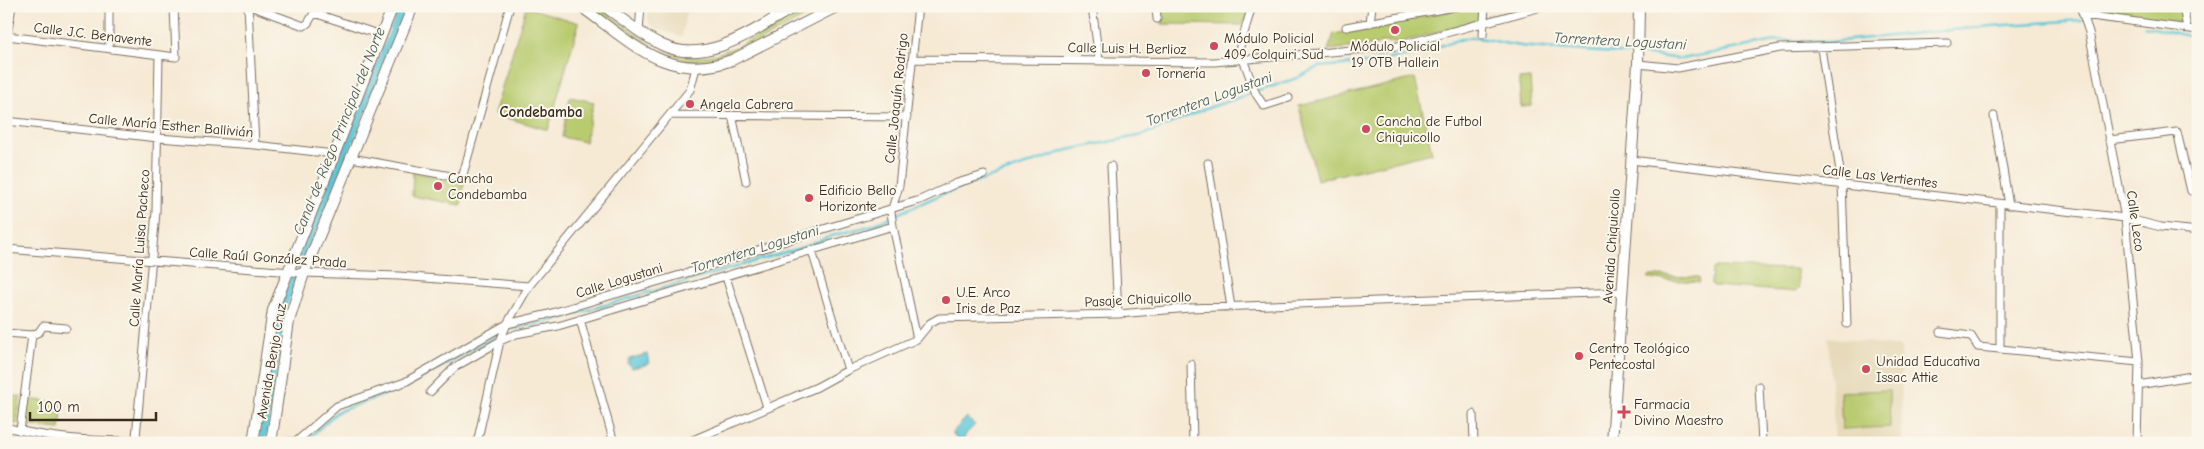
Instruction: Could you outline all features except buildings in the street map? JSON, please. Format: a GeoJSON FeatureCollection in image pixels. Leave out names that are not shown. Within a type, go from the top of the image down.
{"type":"FeatureCollection","features":[{"type":"Feature","properties":{"kind":"main road","name":"Avenida Benjo Cruz"},"geometry":{"type":"LineString","coordinates":[[253,443],[273,310],[393,6]]}},
{"type":"Feature","properties":{"kind":"main road","name":"Avenida Benjo Cruz"},"geometry":{"type":"LineString","coordinates":[[271,443],[290,321],[304,273],[413,6]]}},
{"type":"Feature","properties":{"kind":"main road"},"geometry":{"type":"LineString","coordinates":[[580,6],[640,51],[670,64],[696,68],[718,66],[732,60],[838,6]]}},
{"type":"Feature","properties":{"kind":"main road"},"geometry":{"type":"LineString","coordinates":[[604,6],[663,46],[681,51],[697,51],[728,44],[796,6]]}},
{"type":"Feature","properties":{"kind":"main road","name":"Avenida Chiquicollo"},"geometry":{"type":"LineString","coordinates":[[1612,443],[1638,57],[1639,6]]}},
{"type":"Feature","properties":{"kind":"street"},"geometry":{"type":"LineString","coordinates":[[109,6],[109,48]]}},
{"type":"Feature","properties":{"kind":"street","name":"Calle J.C. Benavente"},"geometry":{"type":"LineString","coordinates":[[7,39],[109,48],[176,57],[174,6]]}},
{"type":"Feature","properties":{"kind":"street"},"geometry":{"type":"LineString","coordinates":[[255,145],[249,6],[304,26],[314,14],[381,35]]}},
{"type":"Feature","properties":{"kind":"street"},"geometry":{"type":"LineString","coordinates":[[351,158],[462,178],[510,6]]}},
{"type":"Feature","properties":{"kind":"street"},"geometry":{"type":"LineString","coordinates":[[639,31],[641,6]]}},
{"type":"Feature","properties":{"kind":"street","name":"Calle Joaquín Rodrigo"},"geometry":{"type":"LineString","coordinates":[[917,338],[892,216],[899,186],[918,6]]}},
{"type":"Feature","properties":{"kind":"street"},"geometry":{"type":"LineString","coordinates":[[1092,6],[1099,60]]}},
{"type":"Feature","properties":{"kind":"street"},"geometry":{"type":"LineString","coordinates":[[1156,6],[1157,19]]}},
{"type":"Feature","properties":{"kind":"street"},"geometry":{"type":"LineString","coordinates":[[1237,6],[1252,6],[1239,60],[1255,92],[1264,106],[1289,98]]}},
{"type":"Feature","properties":{"kind":"street"},"geometry":{"type":"LineString","coordinates":[[1370,23],[1372,6]]}},
{"type":"Feature","properties":{"kind":"street"},"geometry":{"type":"LineString","coordinates":[[1346,27],[1459,6]]}},
{"type":"Feature","properties":{"kind":"street"},"geometry":{"type":"LineString","coordinates":[[1482,35],[1485,6]]}},
{"type":"Feature","properties":{"kind":"street","name":"Calle Luis H. Berlioz"},"geometry":{"type":"LineString","coordinates":[[913,59],[1214,62],[1239,60],[1398,46],[1545,6]]}},
{"type":"Feature","properties":{"kind":"street","name":"Calle Leco"},"geometry":{"type":"LineString","coordinates":[[2080,6],[2089,32],[2125,218],[2139,362],[2137,443]]}},
{"type":"Feature","properties":{"kind":"street"},"geometry":{"type":"LineString","coordinates":[[2183,6],[2187,28]]}},
{"type":"Feature","properties":{"kind":"street"},"geometry":{"type":"LineString","coordinates":[[7,39],[10,10]]}},
{"type":"Feature","properties":{"kind":"street"},"geometry":{"type":"LineString","coordinates":[[2083,15],[2198,30]]}},
{"type":"Feature","properties":{"kind":"street"},"geometry":{"type":"LineString","coordinates":[[1638,57],[1678,68],[1780,48],[1948,43]]}},
{"type":"Feature","properties":{"kind":"street"},"geometry":{"type":"LineString","coordinates":[[1821,48],[1842,184],[1847,324]]}},
{"type":"Feature","properties":{"kind":"street","name":"Calle María Luisa Pacheco"},"geometry":{"type":"LineString","coordinates":[[20,431],[106,441],[132,441],[136,437],[153,261],[160,54]]}},
{"type":"Feature","properties":{"kind":"street"},"geometry":{"type":"LineString","coordinates":[[477,443],[500,340],[529,286],[690,90],[696,68]]}},
{"type":"Feature","properties":{"kind":"street"},"geometry":{"type":"LineString","coordinates":[[670,115],[732,114],[907,117]]}},
{"type":"Feature","properties":{"kind":"street"},"geometry":{"type":"LineString","coordinates":[[732,114],[746,181]]}},
{"type":"Feature","properties":{"kind":"street"},"geometry":{"type":"LineString","coordinates":[[1994,116],[2009,205]]}},
{"type":"Feature","properties":{"kind":"street","name":"Calle María Esther Ballivián"},"geometry":{"type":"LineString","coordinates":[[6,122],[334,154]]}},
{"type":"Feature","properties":{"kind":"street"},"geometry":{"type":"LineString","coordinates":[[2109,140],[2178,132],[2191,191]]}},
{"type":"Feature","properties":{"kind":"street","name":"Calle Las Vertientes"},"geometry":{"type":"LineString","coordinates":[[1631,160],[2125,218],[2161,227],[2198,231]]}},
{"type":"Feature","properties":{"kind":"street"},"geometry":{"type":"LineString","coordinates":[[1208,163],[1231,307]]}},
{"type":"Feature","properties":{"kind":"street"},"geometry":{"type":"LineString","coordinates":[[1111,166],[1118,314]]}},
{"type":"Feature","properties":{"kind":"street","name":"Calle Logustani"},"geometry":{"type":"LineString","coordinates":[[430,392],[454,367],[500,340],[516,334],[558,326],[812,251],[892,216],[920,200],[957,183],[984,175]]}},
{"type":"Feature","properties":{"kind":"street"},"geometry":{"type":"LineString","coordinates":[[2000,204],[2000,348]]}},
{"type":"Feature","properties":{"kind":"street","name":"Calle Logustani"},"geometry":{"type":"LineString","coordinates":[[279,443],[297,441],[337,406],[405,382],[507,324],[545,316],[697,270],[892,216]]}},
{"type":"Feature","properties":{"kind":"street","name":"Calle Raúl González Prada"},"geometry":{"type":"LineString","coordinates":[[6,248],[288,272],[400,276],[529,286]]}},
{"type":"Feature","properties":{"kind":"street"},"geometry":{"type":"LineString","coordinates":[[812,251],[848,370]]}},
{"type":"Feature","properties":{"kind":"street"},"geometry":{"type":"LineString","coordinates":[[726,276],[767,407]]}},
{"type":"Feature","properties":{"kind":"street","name":"Pasaje Chiquicollo"},"geometry":{"type":"LineString","coordinates":[[686,443],[767,407],[817,388],[848,370],[917,338],[938,318],[1118,314],[1231,307],[1622,292]]}},
{"type":"Feature","properties":{"kind":"street"},"geometry":{"type":"LineString","coordinates":[[580,319],[614,443]]}},
{"type":"Feature","properties":{"kind":"street"},"geometry":{"type":"LineString","coordinates":[[6,332],[32,335],[39,332],[43,326],[66,328]]}},
{"type":"Feature","properties":{"kind":"street"},"geometry":{"type":"LineString","coordinates":[[1940,332],[1971,336],[1978,347],[2139,362]]}},
{"type":"Feature","properties":{"kind":"street"},"geometry":{"type":"LineString","coordinates":[[6,427],[20,431],[32,335]]}},
{"type":"Feature","properties":{"kind":"street"},"geometry":{"type":"LineString","coordinates":[[1191,364],[1193,443]]}},
{"type":"Feature","properties":{"kind":"street"},"geometry":{"type":"LineString","coordinates":[[2138,385],[2198,375]]}},
{"type":"Feature","properties":{"kind":"street"},"geometry":{"type":"LineString","coordinates":[[1759,386],[1762,443]]}},
{"type":"Feature","properties":{"kind":"street"},"geometry":{"type":"LineString","coordinates":[[1473,414],[1474,443]]}},
{"type":"Feature","properties":{"kind":"street"},"geometry":{"type":"LineString","coordinates":[[6,438],[24,443]]}},
{"type":"Feature","properties":{"kind":"shaded area"},"geometry":{"type":"Polygon","coordinates":[[[649,6],[687,6],[682,37],[656,29],[653,25],[651,27],[648,18],[649,6]]]}},
{"type":"Feature","properties":{"kind":"shaded area","name":"Unidad Educativa Issac Attie"},"geometry":{"type":"Polygon","coordinates":[[[1828,337],[1901,347],[1902,443],[1835,443],[1828,337]]]}},
{"type":"Feature","properties":{"kind":"green space"},"geometry":{"type":"Polygon","coordinates":[[[589,6],[598,6],[657,49],[681,56],[696,57],[713,55],[737,47],[809,6],[825,6],[735,54],[712,60],[691,61],[673,58],[656,52],[623,32],[589,6]]]}},
{"type":"Feature","properties":{"kind":"green space"},"geometry":{"type":"Polygon","coordinates":[[[1161,6],[1210,6],[1215,10],[1244,9],[1247,14],[1242,25],[1162,24],[1161,6]]]}},
{"type":"Feature","properties":{"kind":"green space"},"geometry":{"type":"Polygon","coordinates":[[[1476,6],[1481,8],[1481,20],[1402,42],[1381,42],[1377,45],[1328,50],[1334,34],[1476,6]]]}},
{"type":"Feature","properties":{"kind":"green space"},"geometry":{"type":"Polygon","coordinates":[[[2086,6],[2180,6],[2182,23],[2086,11],[2086,6]]]}},
{"type":"Feature","properties":{"kind":"green space"},"geometry":{"type":"Polygon","coordinates":[[[526,7],[579,23],[548,130],[494,114],[526,7]]]}},
{"type":"Feature","properties":{"kind":"green space","name":"Cancha de Futbol Chiquicollo"},"geometry":{"type":"Polygon","coordinates":[[[1415,78],[1432,153],[1317,180],[1299,106],[1415,78]]]}},
{"type":"Feature","properties":{"kind":"green space"},"geometry":{"type":"Polygon","coordinates":[[[1530,78],[1532,106],[1521,107],[1519,79],[1530,78]]]}},
{"type":"Feature","properties":{"kind":"green space"},"geometry":{"type":"Polygon","coordinates":[[[570,97],[594,102],[585,142],[562,137],[570,97]]]}},
{"type":"Feature","properties":{"kind":"green space"},"geometry":{"type":"Polygon","coordinates":[[[413,172],[464,183],[461,205],[412,196],[413,172]]]}},
{"type":"Feature","properties":{"kind":"green space"},"geometry":{"type":"Polygon","coordinates":[[[1716,267],[1797,269],[1799,289],[1795,292],[1714,286],[1711,284],[1712,270],[1716,267]]]}},
{"type":"Feature","properties":{"kind":"green space"},"geometry":{"type":"Polygon","coordinates":[[[1648,277],[1699,277],[1700,282],[1651,279],[1648,277]]]}},
{"type":"Feature","properties":{"kind":"green space"},"geometry":{"type":"Polygon","coordinates":[[[1889,390],[1890,427],[1842,429],[1840,392],[1889,390]]]}},
{"type":"Feature","properties":{"kind":"green space"},"geometry":{"type":"Polygon","coordinates":[[[21,396],[17,424],[6,423],[6,397],[21,396]]]}},
{"type":"Feature","properties":{"kind":"green space"},"geometry":{"type":"Polygon","coordinates":[[[27,399],[63,403],[60,429],[30,426],[25,421],[27,399]]]}},
{"type":"Feature","properties":{"kind":"water"},"geometry":{"type":"Polygon","coordinates":[[[647,354],[649,364],[632,368],[628,364],[629,359],[647,354]]]}},
{"type":"Feature","properties":{"kind":"water"},"geometry":{"type":"Polygon","coordinates":[[[967,417],[975,425],[966,434],[962,443],[954,443],[957,438],[952,433],[967,417]]]}},
{"type":"Feature","properties":{"kind":"waterway","name":"Canal de Riego Principal del Norte"},"geometry":{"type":"LineString","coordinates":[[299,265],[404,6]]}},
{"type":"Feature","properties":{"kind":"waterway","name":"Torrentera Logustani"},"geometry":{"type":"LineString","coordinates":[[1642,54],[1681,59],[1781,40],[1830,42],[1991,26],[2082,20]]}},
{"type":"Feature","properties":{"kind":"waterway","name":"Torrentera Logustani"},"geometry":{"type":"LineString","coordinates":[[2144,26],[2198,38]]}},
{"type":"Feature","properties":{"kind":"waterway","name":"Torrentera Logustani"},"geometry":{"type":"LineString","coordinates":[[512,329],[547,322],[873,225],[940,195],[1068,150],[1143,135],[1205,109],[1297,78],[1318,67],[1367,63],[1407,56],[1465,38],[1486,39],[1521,46],[1636,54]]}},
{"type":"Feature","properties":{"kind":"waterway","name":"Canal de Riego Principal del Norte"},"geometry":{"type":"LineString","coordinates":[[263,434],[283,304],[295,278]]}},
{"type":"Feature","properties":{"kind":"waterway","name":"Torrentera Logustani"},"geometry":{"type":"LineString","coordinates":[[301,443],[337,412],[408,386],[497,335]]}},
{"type":"Feature","properties":{"kind":"waterway","name":"Torrentera Logustani"},"geometry":{"type":"LineString","coordinates":[[6,433],[26,438],[80,443]]}},
{"type":"Feature","properties":{"kind":"place","name":"Módulo Policial 19 OTB Hallein"},"geometry":{"type":"Point","coordinates":[1395,30]}},
{"type":"Feature","properties":{"kind":"place","name":"Módulo Policial 409 Colquiri Sud"},"geometry":{"type":"Point","coordinates":[1214,46]}},
{"type":"Feature","properties":{"kind":"place","name":"Tornería"},"geometry":{"type":"Point","coordinates":[1146,73]}},
{"type":"Feature","properties":{"kind":"place","name":"Angela Cabrera"},"geometry":{"type":"Point","coordinates":[690,104]}},
{"type":"Feature","properties":{"kind":"place","name":"Cancha de Futbol Chiquicollo"},"geometry":{"type":"Point","coordinates":[1366,129]}},
{"type":"Feature","properties":{"kind":"place","name":"Cancha Condebamba"},"geometry":{"type":"Point","coordinates":[438,186]}},
{"type":"Feature","properties":{"kind":"place","name":"Edificio Bello Horizonte"},"geometry":{"type":"Point","coordinates":[809,198]}},
{"type":"Feature","properties":{"kind":"place","name":"U.E. Arco Iris de Paz"},"geometry":{"type":"Point","coordinates":[946,300]}},
{"type":"Feature","properties":{"kind":"place","name":"Centro Teológico Pentecostal"},"geometry":{"type":"Point","coordinates":[1579,356]}},
{"type":"Feature","properties":{"kind":"place","name":"Unidad Educativa Issac Attie"},"geometry":{"type":"Point","coordinates":[1866,369]}},
{"type":"Feature","properties":{"kind":"place","name":"Farmacia Divino Maestro"},"geometry":{"type":"Point","coordinates":[1624,412]}},
{"type":"Feature","properties":{"kind":"district","name":"Condebamba"},"geometry":{"type":"Point","coordinates":[541,112]}}]}
